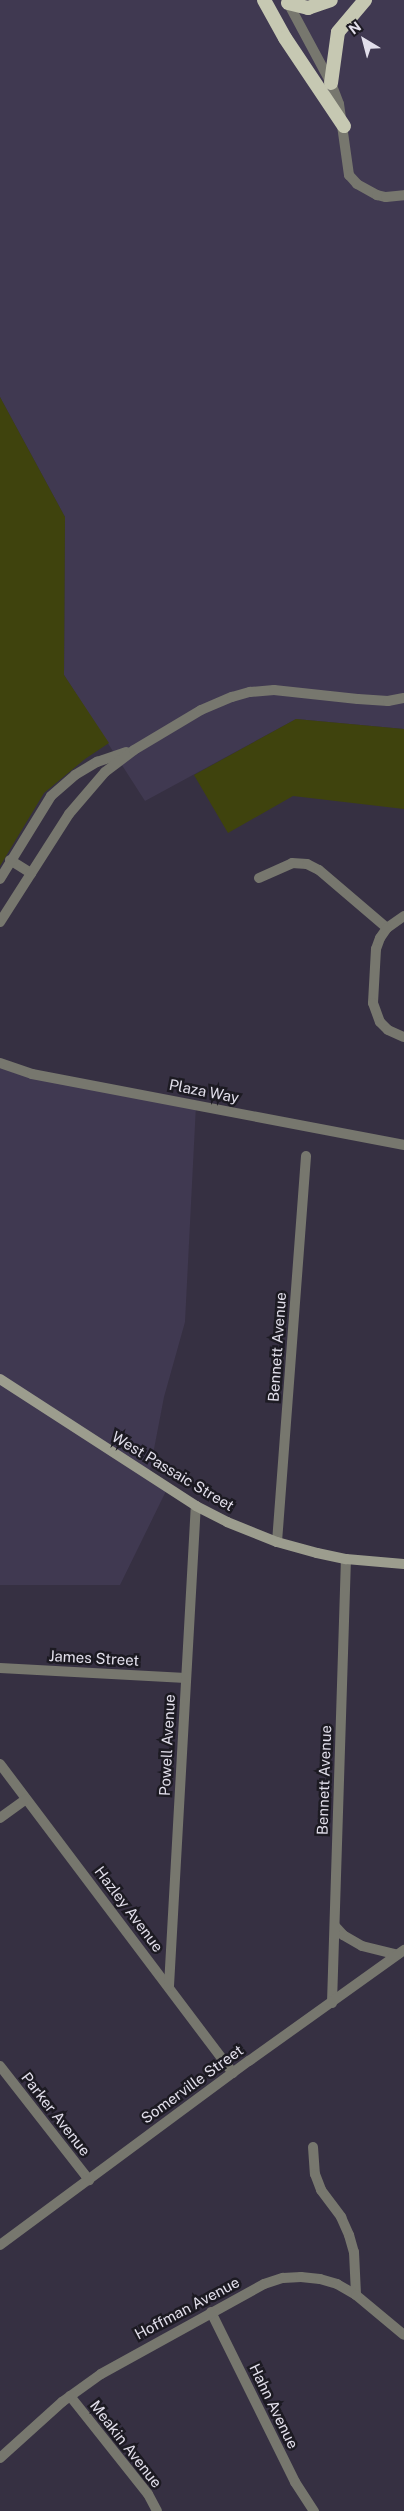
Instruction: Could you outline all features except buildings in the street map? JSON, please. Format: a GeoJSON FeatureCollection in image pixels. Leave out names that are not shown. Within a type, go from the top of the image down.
{"type":"FeatureCollection","features":[{"type":"Feature","properties":{"kind":"highway"},"geometry":{"type":"LineString","coordinates":[[264,0],[290,46],[344,126]]}},
{"type":"Feature","properties":{"kind":"highway"},"geometry":{"type":"LineString","coordinates":[[287,1],[308,8],[331,0]]}},
{"type":"Feature","properties":{"kind":"highway"},"geometry":{"type":"LineString","coordinates":[[331,83],[338,32],[365,0]]}},
{"type":"Feature","properties":{"kind":"main road","name":"West Passaic Street"},"geometry":{"type":"LineString","coordinates":[[0,1379],[196,1506],[227,1522],[277,1542],[346,1559],[404,1564]]}},
{"type":"Feature","properties":{"kind":"street"},"geometry":{"type":"LineString","coordinates":[[287,1],[331,83],[344,126],[347,164],[353,180],[386,197],[404,195]]}},
{"type":"Feature","properties":{"kind":"street"},"geometry":{"type":"LineString","coordinates":[[0,922],[69,814],[104,772],[134,750],[201,710],[250,692],[274,690],[388,701],[404,698]]}},
{"type":"Feature","properties":{"kind":"street"},"geometry":{"type":"LineString","coordinates":[[0,879],[51,796],[75,775],[97,762],[134,750]]}},
{"type":"Feature","properties":{"kind":"street"},"geometry":{"type":"LineString","coordinates":[[10,860],[31,873]]}},
{"type":"Feature","properties":{"kind":"street"},"geometry":{"type":"LineString","coordinates":[[259,878],[292,863],[306,864],[319,870],[387,928]]}},
{"type":"Feature","properties":{"kind":"street"},"geometry":{"type":"LineString","coordinates":[[404,916],[387,928],[376,949],[372,1003],[380,1022],[388,1030],[404,1037]]}},
{"type":"Feature","properties":{"kind":"street","name":"Plaza Way"},"geometry":{"type":"LineString","coordinates":[[0,1063],[32,1074],[404,1145]]}},
{"type":"Feature","properties":{"kind":"street"},"geometry":{"type":"LineString","coordinates":[[0,1068],[32,1074]]}},
{"type":"Feature","properties":{"kind":"street","name":"Bennett Avenue"},"geometry":{"type":"LineString","coordinates":[[277,1542],[306,1156]]}},
{"type":"Feature","properties":{"kind":"street","name":"Powell Avenue"},"geometry":{"type":"LineString","coordinates":[[169,1986],[196,1506]]}},
{"type":"Feature","properties":{"kind":"street","name":"Bennett Avenue"},"geometry":{"type":"LineString","coordinates":[[332,2003],[346,1559]]}},
{"type":"Feature","properties":{"kind":"street","name":"James Street"},"geometry":{"type":"LineString","coordinates":[[1,1668],[186,1678]]}},
{"type":"Feature","properties":{"kind":"street","name":"Hazley Avenue"},"geometry":{"type":"LineString","coordinates":[[0,1764],[233,2072]]}},
{"type":"Feature","properties":{"kind":"street"},"geometry":{"type":"LineString","coordinates":[[0,1818],[26,1799]]}},
{"type":"Feature","properties":{"kind":"street"},"geometry":{"type":"LineString","coordinates":[[335,1926],[362,1946],[400,1952]]}},
{"type":"Feature","properties":{"kind":"street","name":"Somerville Street"},"geometry":{"type":"LineString","coordinates":[[0,2245],[233,2072],[332,2003],[400,1952]]}},
{"type":"Feature","properties":{"kind":"street","name":"Parker Avenue"},"geometry":{"type":"LineString","coordinates":[[0,2066],[89,2180]]}},
{"type":"Feature","properties":{"kind":"street"},"geometry":{"type":"LineString","coordinates":[[313,2146],[314,2174],[321,2190],[341,2217],[349,2234],[354,2252],[356,2296]]}},
{"type":"Feature","properties":{"kind":"street","name":"Hoffman Avenue"},"geometry":{"type":"LineString","coordinates":[[0,2458],[70,2396],[126,2359],[264,2284],[283,2278],[320,2279],[337,2284],[356,2296],[404,2335]]}},
{"type":"Feature","properties":{"kind":"street","name":"Hahn Avenue"},"geometry":{"type":"LineString","coordinates":[[211,2312],[295,2482],[314,2511]]}},
{"type":"Feature","properties":{"kind":"street","name":"Meakin Avenue"},"geometry":{"type":"LineString","coordinates":[[70,2396],[148,2494],[157,2511]]}},
{"type":"Feature","properties":{"kind":"shaded area"},"geometry":{"type":"Polygon","coordinates":[[[0,0],[404,0],[404,729],[296,719],[145,801],[64,675],[65,517],[0,397],[0,0]]]}},
{"type":"Feature","properties":{"kind":"shaded area"},"geometry":{"type":"Polygon","coordinates":[[[0,1068],[196,1105],[185,1322],[164,1397],[149,1475],[168,1487],[120,1585],[0,1585],[0,1068]]]}},
{"type":"Feature","properties":{"kind":"green space"},"geometry":{"type":"Polygon","coordinates":[[[0,397],[65,517],[64,675],[109,743],[85,759],[44,793],[0,866],[0,397]]]}},
{"type":"Feature","properties":{"kind":"green space"},"geometry":{"type":"Polygon","coordinates":[[[296,719],[404,729],[404,809],[293,796],[228,833],[194,775],[296,719]]]}}]}
